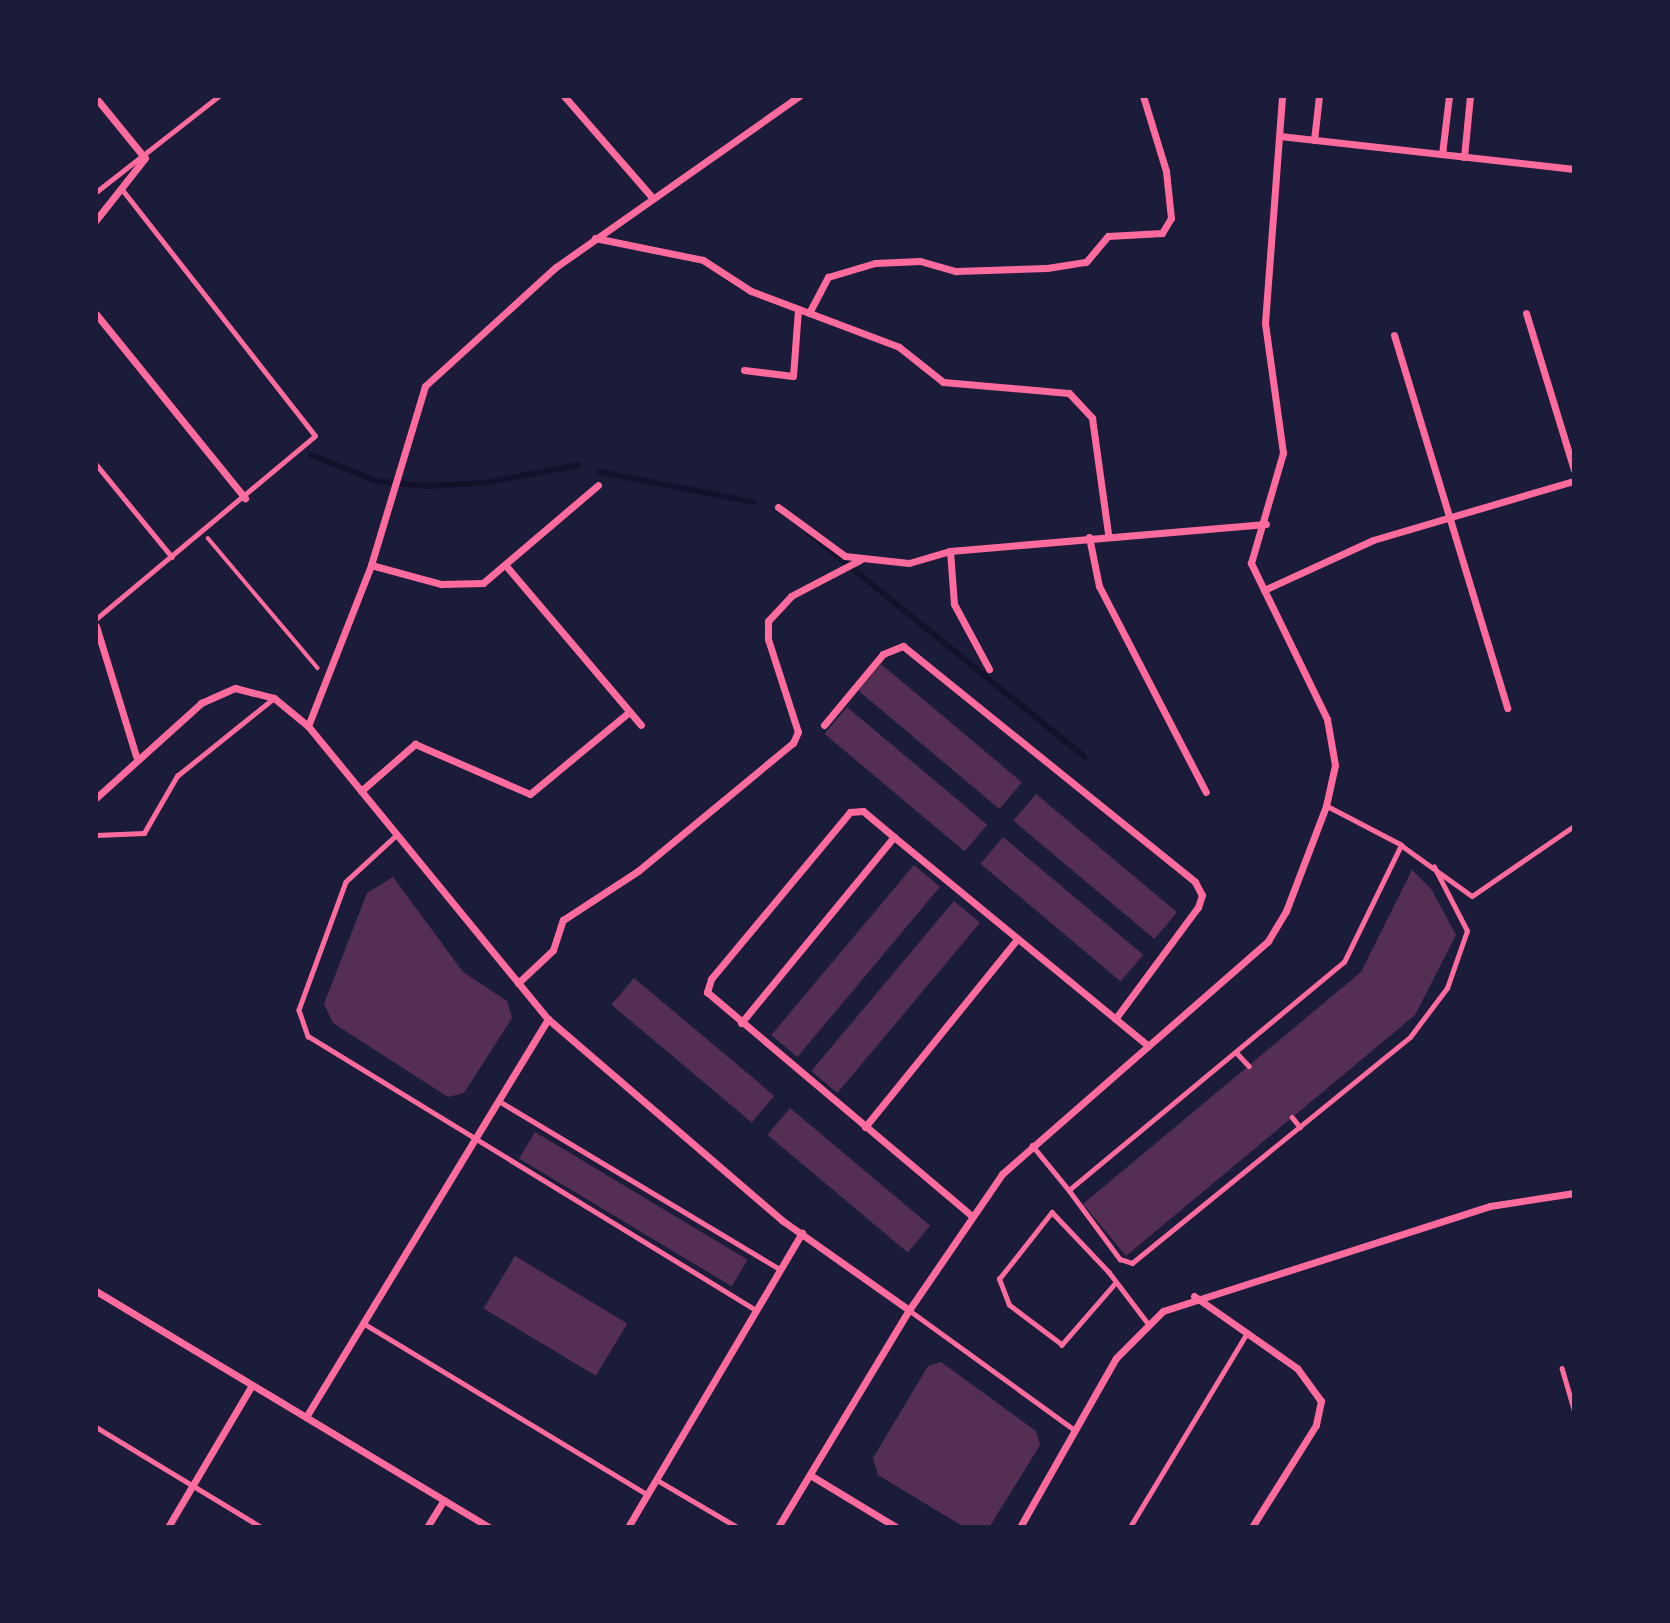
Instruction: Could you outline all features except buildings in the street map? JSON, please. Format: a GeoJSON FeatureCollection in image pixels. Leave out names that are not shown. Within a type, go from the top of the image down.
{"type":"FeatureCollection","features":[{"type":"Feature","properties":{"kind":"street"},"geometry":{"type":"LineString","coordinates":[[564,96],[651,196]]}},
{"type":"Feature","properties":{"kind":"street"},"geometry":{"type":"LineString","coordinates":[[308,726],[371,565],[425,386],[595,238],[651,196],[799,96]]}},
{"type":"Feature","properties":{"kind":"street"},"geometry":{"type":"LineString","coordinates":[[809,313],[828,277],[875,263],[920,261],[956,271],[1047,268],[1086,262],[1108,236],[1162,233],[1171,218],[1166,172],[1143,96]]}},
{"type":"Feature","properties":{"kind":"street"},"geometry":{"type":"LineString","coordinates":[[778,1527],[909,1310],[971,1216],[1032,1145],[1274,934],[1326,806],[1335,765],[1327,719],[1264,590],[1251,554],[1266,524],[1283,453],[1265,323],[1282,96]]}},
{"type":"Feature","properties":{"kind":"street"},"geometry":{"type":"LineString","coordinates":[[1314,140],[1319,96]]}},
{"type":"Feature","properties":{"kind":"street"},"geometry":{"type":"LineString","coordinates":[[1442,154],[1449,96]]}},
{"type":"Feature","properties":{"kind":"street"},"geometry":{"type":"LineString","coordinates":[[1464,157],[1470,96]]}},
{"type":"Feature","properties":{"kind":"street"},"geometry":{"type":"LineString","coordinates":[[96,98],[145,158],[123,191],[96,220]]}},
{"type":"Feature","properties":{"kind":"street"},"geometry":{"type":"LineString","coordinates":[[1280,136],[1574,169]]}},
{"type":"Feature","properties":{"kind":"street"},"geometry":{"type":"LineString","coordinates":[[595,238],[703,260],[738,284],[899,347],[943,382],[1060,391],[1084,404],[1092,418],[1108,534]]}},
{"type":"Feature","properties":{"kind":"street"},"geometry":{"type":"LineString","coordinates":[[744,370],[793,376],[798,309]]}},
{"type":"Feature","properties":{"kind":"street"},"geometry":{"type":"LineString","coordinates":[[1525,313],[1574,470]]}},
{"type":"Feature","properties":{"kind":"street"},"geometry":{"type":"LineString","coordinates":[[96,314],[245,498]]}},
{"type":"Feature","properties":{"kind":"street"},"geometry":{"type":"LineString","coordinates":[[1394,335],[1507,708]]}},
{"type":"Feature","properties":{"kind":"street"},"geometry":{"type":"LineString","coordinates":[[1264,590],[1373,540],[1574,481]]}},
{"type":"Feature","properties":{"kind":"street"},"geometry":{"type":"LineString","coordinates":[[371,565],[466,587],[507,567],[598,485]]}},
{"type":"Feature","properties":{"kind":"street"},"geometry":{"type":"LineString","coordinates":[[778,507],[845,556],[858,561],[909,563],[950,551],[1108,534],[1266,524]]}},
{"type":"Feature","properties":{"kind":"street"},"geometry":{"type":"LineString","coordinates":[[1090,537],[1099,586],[1206,792]]}},
{"type":"Feature","properties":{"kind":"street"},"geometry":{"type":"LineString","coordinates":[[950,551],[954,604],[989,669]]}},
{"type":"Feature","properties":{"kind":"street"},"geometry":{"type":"LineString","coordinates":[[518,982],[553,950],[563,920],[638,871],[793,743],[798,732],[768,621],[774,607],[858,561]]}},
{"type":"Feature","properties":{"kind":"street"},"geometry":{"type":"LineString","coordinates":[[507,567],[641,725]]}},
{"type":"Feature","properties":{"kind":"street"},"geometry":{"type":"LineString","coordinates":[[97,630],[136,756]]}},
{"type":"Feature","properties":{"kind":"street"},"geometry":{"type":"LineString","coordinates":[[824,725],[883,654],[904,646],[1195,883],[1202,895],[1198,907],[1115,1019]]}},
{"type":"Feature","properties":{"kind":"street"},"geometry":{"type":"LineString","coordinates":[[96,798],[136,756],[217,694],[235,688],[274,698],[308,726],[548,1019],[802,1233],[909,1310]]}},
{"type":"Feature","properties":{"kind":"street"},"geometry":{"type":"LineString","coordinates":[[361,790],[415,744],[530,794],[629,712]]}},
{"type":"Feature","properties":{"kind":"street"},"geometry":{"type":"LineString","coordinates":[[971,1216],[710,998],[711,979],[850,812],[863,811],[1148,1046]]}},
{"type":"Feature","properties":{"kind":"street"},"geometry":{"type":"LineString","coordinates":[[741,1023],[894,837]]}},
{"type":"Feature","properties":{"kind":"street"},"geometry":{"type":"LineString","coordinates":[[865,1127],[1017,939]]}},
{"type":"Feature","properties":{"kind":"street"},"geometry":{"type":"LineString","coordinates":[[306,1417],[548,1019]]}},
{"type":"Feature","properties":{"kind":"street"},"geometry":{"type":"LineString","coordinates":[[1020,1527],[1116,1358],[1147,1322],[1194,1296],[1490,1206],[1574,1193]]}},
{"type":"Feature","properties":{"kind":"street"},"geometry":{"type":"LineString","coordinates":[[628,1527],[802,1233]]}},
{"type":"Feature","properties":{"kind":"street"},"geometry":{"type":"LineString","coordinates":[[96,1291],[489,1527]]}},
{"type":"Feature","properties":{"kind":"street"},"geometry":{"type":"LineString","coordinates":[[1194,1296],[1308,1377],[1321,1401],[1316,1425],[1252,1527]]}},
{"type":"Feature","properties":{"kind":"street"},"geometry":{"type":"LineString","coordinates":[[168,1527],[252,1385]]}},
{"type":"Feature","properties":{"kind":"street"},"geometry":{"type":"LineString","coordinates":[[810,1475],[897,1527]]}},
{"type":"Feature","properties":{"kind":"street"},"geometry":{"type":"LineString","coordinates":[[428,1527],[444,1500]]}},
{"type":"Feature","properties":{"kind":"lane"},"geometry":{"type":"LineString","coordinates":[[96,192],[145,158],[219,96]]}},
{"type":"Feature","properties":{"kind":"lane"},"geometry":{"type":"LineString","coordinates":[[96,619],[308,447],[313,428],[123,191]]}},
{"type":"Feature","properties":{"kind":"lane"},"geometry":{"type":"LineString","coordinates":[[96,464],[173,557]]}},
{"type":"Feature","properties":{"kind":"lane"},"geometry":{"type":"LineString","coordinates":[[96,835],[144,833],[177,776],[274,698]]}},
{"type":"Feature","properties":{"kind":"lane"},"geometry":{"type":"LineString","coordinates":[[96,788],[107,786]]}},
{"type":"Feature","properties":{"kind":"lane"},"geometry":{"type":"LineString","coordinates":[[1326,806],[1401,845],[1472,896],[1574,826]]}},
{"type":"Feature","properties":{"kind":"lane"},"geometry":{"type":"LineString","coordinates":[[397,835],[346,882],[302,998],[301,1024],[319,1046],[756,1310]]}},
{"type":"Feature","properties":{"kind":"lane"},"geometry":{"type":"LineString","coordinates":[[1069,1190],[1349,956],[1401,845]]}},
{"type":"Feature","properties":{"kind":"lane"},"geometry":{"type":"LineString","coordinates":[[1032,1145],[1120,1259],[1132,1263],[1410,1037],[1447,988],[1467,927],[1434,867]]}},
{"type":"Feature","properties":{"kind":"lane"},"geometry":{"type":"LineString","coordinates":[[1236,1052],[1249,1066]]}},
{"type":"Feature","properties":{"kind":"lane"},"geometry":{"type":"LineString","coordinates":[[498,1100],[780,1269]]}},
{"type":"Feature","properties":{"kind":"lane"},"geometry":{"type":"LineString","coordinates":[[1292,1117],[1300,1126]]}},
{"type":"Feature","properties":{"kind":"lane"},"geometry":{"type":"LineString","coordinates":[[1115,1284],[1062,1345],[1009,1305],[999,1279],[1052,1212],[1115,1284],[1147,1322]]}},
{"type":"Feature","properties":{"kind":"lane"},"geometry":{"type":"LineString","coordinates":[[909,1310],[1075,1430]]}},
{"type":"Feature","properties":{"kind":"lane"},"geometry":{"type":"LineString","coordinates":[[363,1322],[647,1494]]}},
{"type":"Feature","properties":{"kind":"lane"},"geometry":{"type":"LineString","coordinates":[[1130,1527],[1247,1333]]}},
{"type":"Feature","properties":{"kind":"lane"},"geometry":{"type":"LineString","coordinates":[[1562,1368],[1574,1409]]}},
{"type":"Feature","properties":{"kind":"lane"},"geometry":{"type":"LineString","coordinates":[[96,1427],[261,1527]]}},
{"type":"Feature","properties":{"kind":"lane"},"geometry":{"type":"LineString","coordinates":[[656,1479],[737,1527]]}},
{"type":"Feature","properties":{"kind":"path"},"geometry":{"type":"LineString","coordinates":[[203,532],[328,677]]}},
{"type":"Feature","properties":{"kind":"waterway"},"geometry":{"type":"LineString","coordinates":[[311,455],[377,481],[426,486],[484,483],[578,465]]}},
{"type":"Feature","properties":{"kind":"waterway"},"geometry":{"type":"LineString","coordinates":[[600,472],[753,502]]}},
{"type":"Feature","properties":{"kind":"waterway"},"geometry":{"type":"LineString","coordinates":[[809,533],[1085,757]]}}]}
